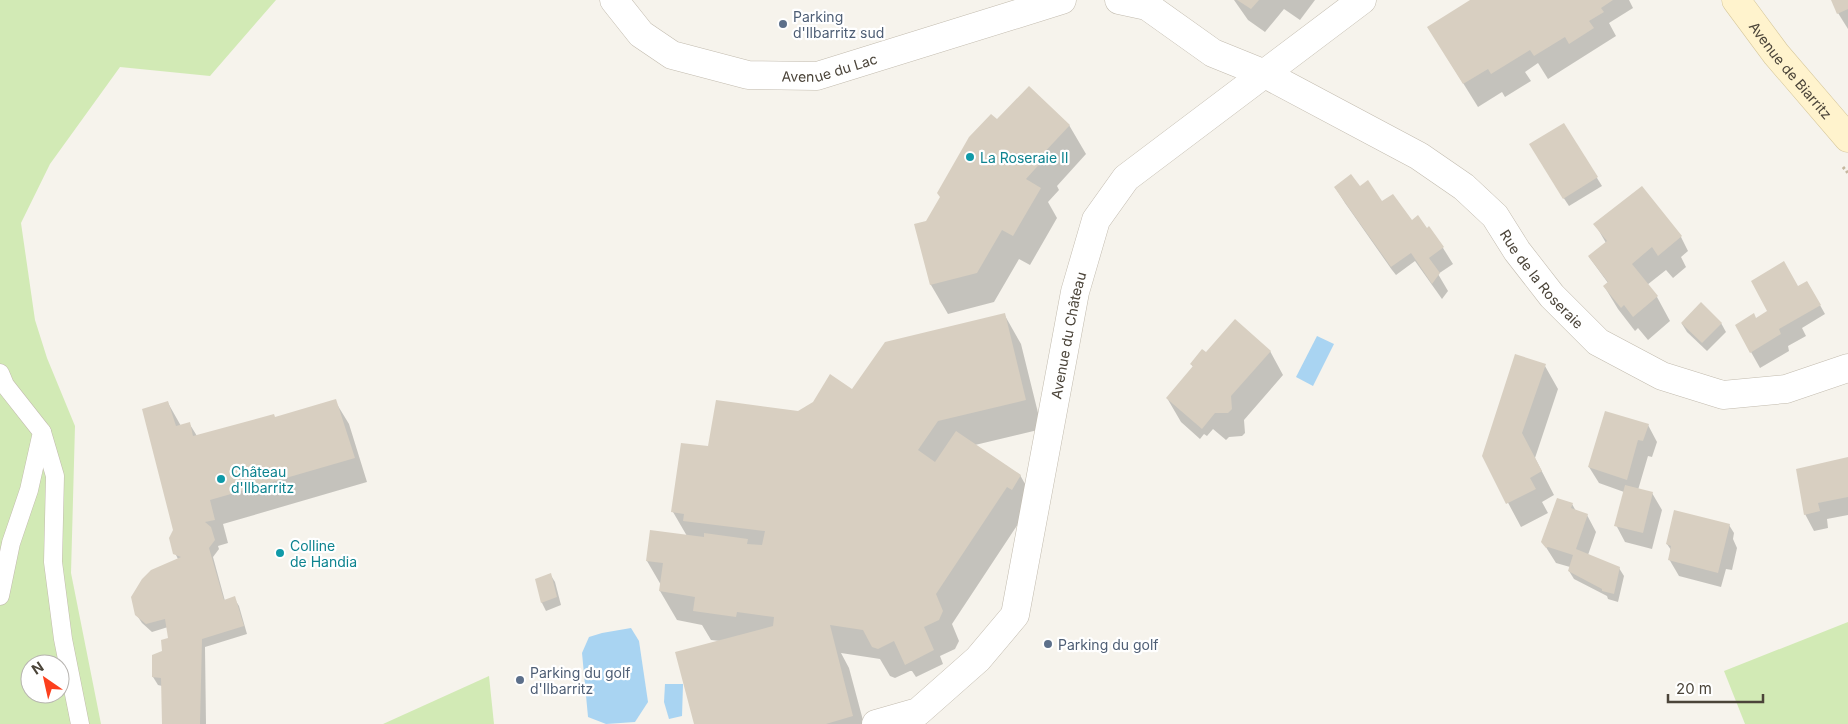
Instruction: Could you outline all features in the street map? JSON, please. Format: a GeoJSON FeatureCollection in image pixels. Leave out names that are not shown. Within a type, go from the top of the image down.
{"type":"FeatureCollection","features":[{"type":"Feature","properties":{"kind":"main road","name":"Avenue de Biarritz"},"geometry":{"type":"LineString","coordinates":[[1736,0],[1776,54],[1848,138]]}},
{"type":"Feature","properties":{"kind":"street","name":"Avenue du Lac"},"geometry":{"type":"LineString","coordinates":[[614,0],[642,34],[672,55],[748,74],[817,76],[1062,0]]}},
{"type":"Feature","properties":{"kind":"street"},"geometry":{"type":"LineString","coordinates":[[1118,0],[1147,6],[1213,53],[1265,74]]}},
{"type":"Feature","properties":{"kind":"street","name":"Avenue du Château"},"geometry":{"type":"LineString","coordinates":[[876,724],[918,712],[978,659],[1015,615],[1075,292],[1096,220],[1126,178],[1362,0]]}},
{"type":"Feature","properties":{"kind":"street","name":"Rue de la Roseraie"},"geometry":{"type":"LineString","coordinates":[[1265,74],[1419,156],[1464,187],[1495,216],[1517,251],[1552,296],[1598,342],[1662,376],[1723,395],[1786,389],[1848,368]]}},
{"type":"Feature","properties":{"kind":"lane"},"geometry":{"type":"LineString","coordinates":[[0,373],[5,386],[42,432],[55,476],[53,562],[63,639],[80,724]]}},
{"type":"Feature","properties":{"kind":"lane"},"geometry":{"type":"LineString","coordinates":[[0,596],[11,543],[29,490],[42,432]]}},
{"type":"Feature","properties":{"kind":"green space"},"geometry":{"type":"Polygon","coordinates":[[[0,0],[276,0],[210,76],[120,67],[50,164],[21,223],[35,320],[47,358],[75,426],[71,573],[101,724],[0,724],[0,0]]]}},
{"type":"Feature","properties":{"kind":"green space"},"geometry":{"type":"Polygon","coordinates":[[[1848,622],[1848,724],[1745,724],[1724,671],[1848,622]]]}},
{"type":"Feature","properties":{"kind":"green space"},"geometry":{"type":"Polygon","coordinates":[[[489,676],[494,724],[383,724],[489,676]]]}},
{"type":"Feature","properties":{"kind":"water"},"geometry":{"type":"Polygon","coordinates":[[[1317,336],[1334,344],[1313,386],[1296,377],[1317,336]]]}},
{"type":"Feature","properties":{"kind":"water"},"geometry":{"type":"Polygon","coordinates":[[[631,628],[639,641],[648,702],[635,722],[606,724],[588,717],[582,653],[589,637],[631,628]]]}},
{"type":"Feature","properties":{"kind":"water"},"geometry":{"type":"Polygon","coordinates":[[[665,684],[683,684],[682,716],[669,719],[664,702],[665,684]]]}},
{"type":"Feature","properties":{"kind":"building"},"geometry":{"type":"Polygon","coordinates":[[[1237,0],[1259,0],[1251,9],[1237,0]]]}},
{"type":"Feature","properties":{"kind":"building"},"geometry":{"type":"Polygon","coordinates":[[[1470,0],[1613,0],[1601,8],[1604,12],[1589,21],[1594,28],[1569,44],[1565,37],[1534,56],[1530,50],[1491,74],[1488,69],[1463,84],[1427,27],[1470,0]]]}},
{"type":"Feature","properties":{"kind":"building"},"geometry":{"type":"Polygon","coordinates":[[[1831,0],[1848,0],[1848,9],[1837,14],[1831,0]]]}},
{"type":"Feature","properties":{"kind":"building"},"geometry":{"type":"Polygon","coordinates":[[[1029,86],[1070,125],[1040,157],[1043,160],[1026,179],[1041,188],[1013,236],[1002,230],[977,273],[930,285],[914,224],[926,221],[940,197],[937,193],[969,137],[991,114],[997,119],[1029,86]]]}},
{"type":"Feature","properties":{"kind":"building"},"geometry":{"type":"Polygon","coordinates":[[[1564,123],[1598,177],[1563,199],[1529,144],[1564,123]]]}},
{"type":"Feature","properties":{"kind":"building"},"geometry":{"type":"Polygon","coordinates":[[[1351,174],[1360,186],[1368,180],[1382,201],[1393,194],[1412,220],[1418,215],[1427,228],[1429,226],[1444,247],[1429,258],[1440,273],[1432,284],[1411,253],[1391,267],[1334,187],[1351,174]]]}},
{"type":"Feature","properties":{"kind":"building"},"geometry":{"type":"Polygon","coordinates":[[[1642,186],[1682,236],[1658,256],[1652,247],[1632,264],[1658,296],[1633,317],[1624,305],[1621,308],[1603,286],[1608,282],[1588,256],[1607,241],[1593,224],[1642,186]]]}},
{"type":"Feature","properties":{"kind":"building"},"geometry":{"type":"Polygon","coordinates":[[[1784,261],[1798,286],[1807,281],[1821,305],[1779,329],[1781,334],[1750,353],[1735,325],[1754,313],[1756,318],[1767,311],[1751,281],[1784,261]]]}},
{"type":"Feature","properties":{"kind":"building"},"geometry":{"type":"Polygon","coordinates":[[[1701,302],[1722,323],[1702,343],[1681,323],[1701,302]]]}},
{"type":"Feature","properties":{"kind":"building"},"geometry":{"type":"Polygon","coordinates":[[[1005,313],[1026,400],[938,421],[918,450],[935,462],[956,431],[1021,475],[1012,490],[1007,487],[936,594],[943,611],[939,620],[924,627],[934,650],[905,665],[894,641],[878,649],[872,647],[863,630],[830,625],[853,716],[826,724],[694,724],[675,652],[773,626],[774,617],[737,612],[736,617],[693,611],[695,597],[659,591],[663,563],[646,561],[650,530],[704,537],[704,533],[748,539],[747,544],[762,545],[765,531],[683,521],[684,514],[671,512],[681,443],[708,446],[716,400],[798,411],[813,402],[830,374],[852,389],[885,342],[1005,313]]]}},
{"type":"Feature","properties":{"kind":"building"},"geometry":{"type":"Polygon","coordinates":[[[1235,319],[1271,351],[1231,396],[1232,409],[1228,413],[1215,413],[1202,429],[1166,398],[1193,366],[1190,364],[1202,349],[1206,352],[1235,319]]]}},
{"type":"Feature","properties":{"kind":"building"},"geometry":{"type":"Polygon","coordinates":[[[1515,354],[1546,364],[1522,433],[1542,471],[1530,478],[1536,489],[1506,504],[1482,456],[1515,354]]]}},
{"type":"Feature","properties":{"kind":"building"},"geometry":{"type":"Polygon","coordinates":[[[336,399],[355,458],[210,500],[215,520],[205,522],[211,527],[215,540],[209,548],[224,600],[235,596],[244,626],[202,639],[200,724],[162,724],[161,678],[152,677],[152,655],[162,651],[161,640],[168,638],[165,619],[146,624],[135,615],[131,597],[142,579],[151,570],[181,557],[173,554],[169,538],[173,530],[142,409],[168,401],[176,426],[190,422],[193,436],[274,414],[275,417],[336,399]]]}},
{"type":"Feature","properties":{"kind":"building"},"geometry":{"type":"Polygon","coordinates":[[[1605,411],[1649,424],[1643,441],[1638,440],[1627,480],[1588,467],[1605,411]]]}},
{"type":"Feature","properties":{"kind":"building"},"geometry":{"type":"Polygon","coordinates":[[[1848,457],[1848,497],[1818,503],[1820,511],[1804,515],[1796,469],[1848,457]]]}},
{"type":"Feature","properties":{"kind":"building"},"geometry":{"type":"Polygon","coordinates":[[[1625,485],[1653,492],[1643,533],[1614,526],[1625,485]]]}},
{"type":"Feature","properties":{"kind":"building"},"geometry":{"type":"Polygon","coordinates":[[[1557,498],[1573,503],[1571,508],[1588,514],[1576,549],[1620,567],[1614,594],[1602,591],[1602,589],[1568,571],[1573,555],[1546,548],[1541,542],[1557,498]]]}},
{"type":"Feature","properties":{"kind":"building"},"geometry":{"type":"Polygon","coordinates":[[[1674,510],[1730,524],[1718,573],[1668,560],[1671,546],[1666,544],[1674,510]]]}},
{"type":"Feature","properties":{"kind":"building"},"geometry":{"type":"Polygon","coordinates":[[[551,573],[557,597],[541,603],[535,579],[551,573]]]}},
{"type":"Feature","properties":{"kind":"place","name":"Parking d'Ilbarritz sud"},"geometry":{"type":"Point","coordinates":[783,24]}},
{"type":"Feature","properties":{"kind":"place","name":"La Roseraie II"},"geometry":{"type":"Point","coordinates":[970,157]}},
{"type":"Feature","properties":{"kind":"place","name":"Château d'Ilbarritz"},"geometry":{"type":"Point","coordinates":[221,479]}},
{"type":"Feature","properties":{"kind":"place","name":"Colline de Handia"},"geometry":{"type":"Point","coordinates":[280,553]}},
{"type":"Feature","properties":{"kind":"place","name":"Parking du golf"},"geometry":{"type":"Point","coordinates":[1048,644]}},
{"type":"Feature","properties":{"kind":"place","name":"Parking du golf d'Ilbarritz"},"geometry":{"type":"Point","coordinates":[520,680]}}]}
